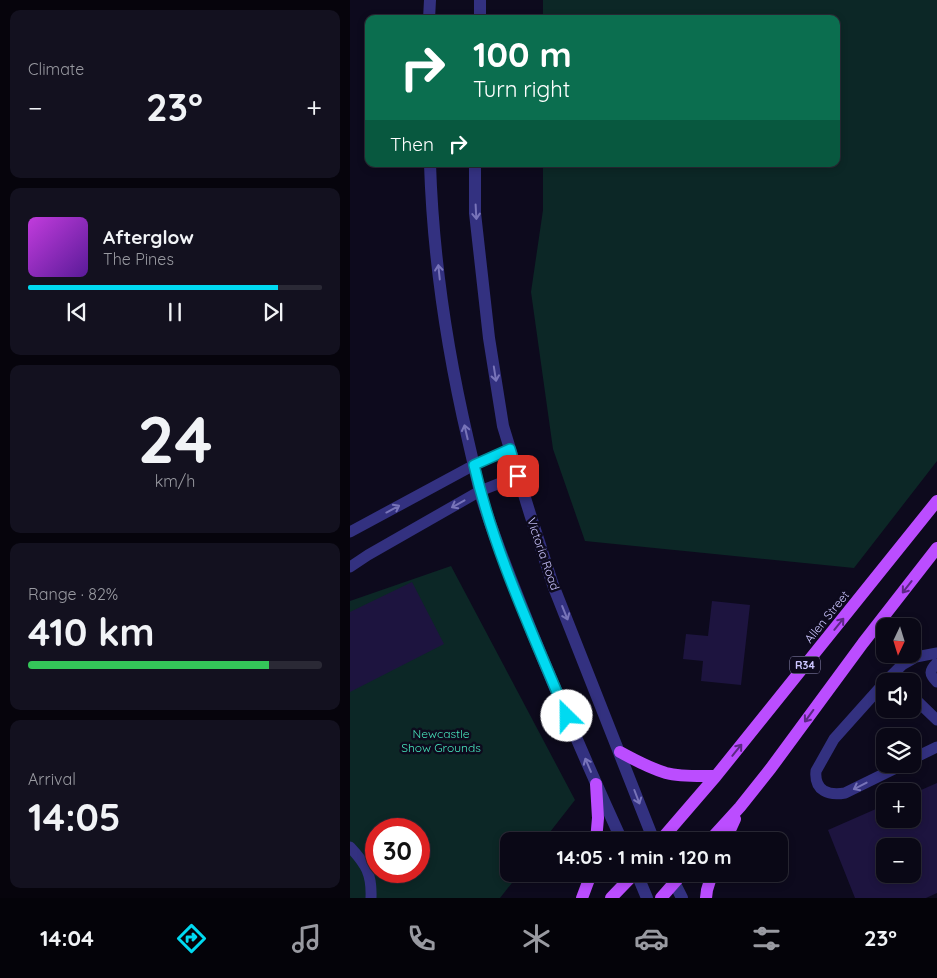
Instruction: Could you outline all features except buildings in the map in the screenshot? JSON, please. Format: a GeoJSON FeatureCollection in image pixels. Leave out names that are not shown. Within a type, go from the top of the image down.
{"type":"FeatureCollection","features":[{"type":"Feature","properties":{"kind":"main road","name":"Allen Street"},"geometry":{"type":"LineString","coordinates":[[668,832],[716,776],[937,501]]}},
{"type":"Feature","properties":{"kind":"main road","name":"R34"},"geometry":{"type":"LineString","coordinates":[[717,832],[740,807],[937,548]]}},
{"type":"Feature","properties":{"kind":"main road"},"geometry":{"type":"LineString","coordinates":[[620,752],[644,766],[668,774],[716,776]]}},
{"type":"Feature","properties":{"kind":"main road"},"geometry":{"type":"LineString","coordinates":[[596,784],[597,832]]}},
{"type":"Feature","properties":{"kind":"main road"},"geometry":{"type":"LineString","coordinates":[[729,832],[740,807]]}},
{"type":"Feature","properties":{"kind":"main road"},"geometry":{"type":"LineString","coordinates":[[582,898],[588,882]]}},
{"type":"Feature","properties":{"kind":"main road"},"geometry":{"type":"LineString","coordinates":[[610,898],[627,882]]}},
{"type":"Feature","properties":{"kind":"main road"},"geometry":{"type":"LineString","coordinates":[[660,898],[672,882]]}},
{"type":"Feature","properties":{"kind":"main road"},"geometry":{"type":"LineString","coordinates":[[706,898],[710,882]]}},
{"type":"Feature","properties":{"kind":"street"},"geometry":{"type":"LineString","coordinates":[[429,15],[430,0]]}},
{"type":"Feature","properties":{"kind":"street"},"geometry":{"type":"LineString","coordinates":[[480,0],[480,15]]}},
{"type":"Feature","properties":{"kind":"street"},"geometry":{"type":"LineString","coordinates":[[430,167],[444,315],[459,398],[480,491],[499,549],[542,657],[618,832]]}},
{"type":"Feature","properties":{"kind":"street","name":"Victoria Road"},"geometry":{"type":"LineString","coordinates":[[475,167],[475,213],[489,338],[503,426],[554,585],[651,832]]}},
{"type":"Feature","properties":{"kind":"street"},"geometry":{"type":"LineString","coordinates":[[640,882],[647,898]]}},
{"type":"Feature","properties":{"kind":"street"},"geometry":{"type":"LineString","coordinates":[[677,882],[682,898]]}},
{"type":"Feature","properties":{"kind":"lane"},"geometry":{"type":"LineString","coordinates":[[350,532],[474,465],[510,449]]}},
{"type":"Feature","properties":{"kind":"lane"},"geometry":{"type":"LineString","coordinates":[[350,567],[480,491],[518,476]]}},
{"type":"Feature","properties":{"kind":"lane"},"geometry":{"type":"LineString","coordinates":[[896,673],[902,665],[916,657],[937,653]]}},
{"type":"Feature","properties":{"kind":"lane"},"geometry":{"type":"LineString","coordinates":[[937,663],[932,668],[931,673],[932,678],[937,682]]}},
{"type":"Feature","properties":{"kind":"lane"},"geometry":{"type":"LineString","coordinates":[[876,695],[834,739],[816,771],[817,784],[824,792],[845,793],[886,773]]}},
{"type":"Feature","properties":{"kind":"lane"},"geometry":{"type":"LineString","coordinates":[[921,705],[937,720]]}},
{"type":"Feature","properties":{"kind":"lane"},"geometry":{"type":"LineString","coordinates":[[921,755],[937,747]]}},
{"type":"Feature","properties":{"kind":"lane"},"geometry":{"type":"LineString","coordinates":[[350,847],[363,860],[369,872],[371,898]]}},
{"type":"Feature","properties":{"kind":"green space"},"geometry":{"type":"Polygon","coordinates":[[[543,0],[937,0],[937,461],[854,568],[585,541],[553,449],[531,292],[543,210],[543,167],[840,167],[840,15],[543,15],[543,0]]]}},
{"type":"Feature","properties":{"kind":"green space","name":"Newcastle Show Grounds"},"geometry":{"type":"Polygon","coordinates":[[[451,566],[575,800],[550,832],[500,832],[500,882],[513,882],[500,898],[350,898],[350,601],[451,566]]]}},
{"type":"Feature","properties":{"kind":"route"},"geometry":{"type":"LineString","coordinates":[[518,476],[510,449],[474,465],[480,491],[499,549],[567,716]]}}]}
